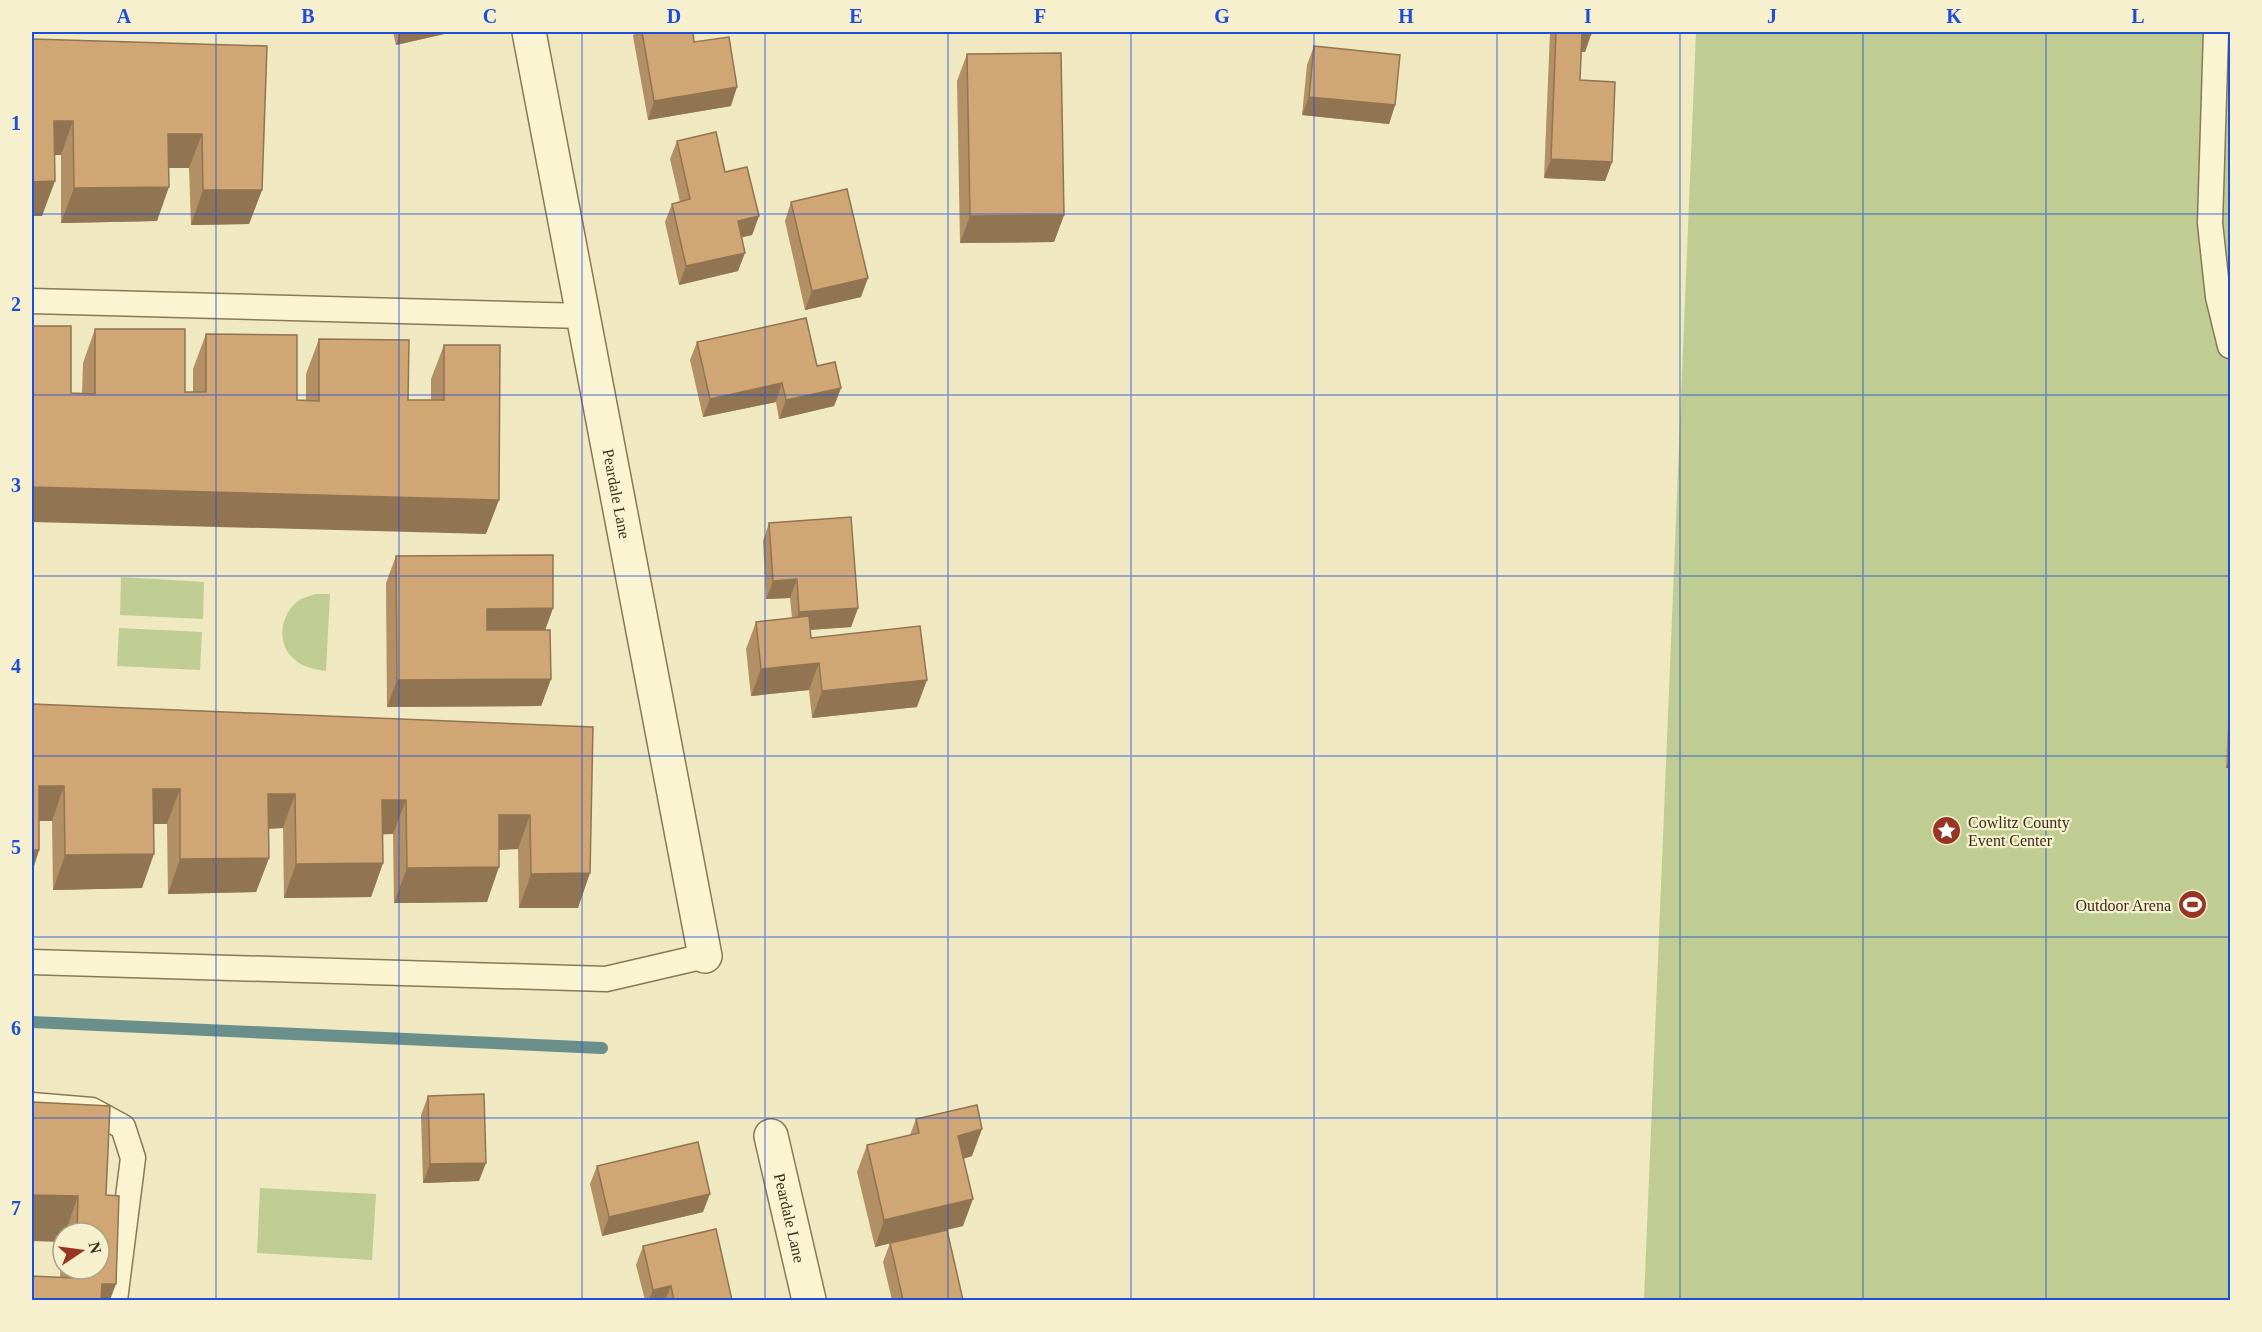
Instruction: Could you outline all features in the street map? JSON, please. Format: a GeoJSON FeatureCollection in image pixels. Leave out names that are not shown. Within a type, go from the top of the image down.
{"type":"FeatureCollection","features":[{"type":"Feature","properties":{"kind":"street","name":"Peardale Lane"},"geometry":{"type":"LineString","coordinates":[[529,32],[705,956]]}},
{"type":"Feature","properties":{"kind":"street","name":"Peardale Lane"},"geometry":{"type":"LineString","coordinates":[[771,1136],[808,1300]]}},
{"type":"Feature","properties":{"kind":"lane"},"geometry":{"type":"LineString","coordinates":[[2216,32],[2210,223],[2218,297],[2230,346]]}},
{"type":"Feature","properties":{"kind":"lane"},"geometry":{"type":"LineString","coordinates":[[32,302],[583,316]]}},
{"type":"Feature","properties":{"kind":"lane"},"geometry":{"type":"LineString","coordinates":[[32,962],[606,979],[705,956]]}},
{"type":"Feature","properties":{"kind":"lane"},"geometry":{"type":"LineString","coordinates":[[32,1105],[92,1110],[123,1127],[133,1158],[115,1300]]}},
{"type":"Feature","properties":{"kind":"green space","name":"Cowlitz County Event Center"},"geometry":{"type":"Polygon","coordinates":[[[1696,32],[2230,32],[2230,1300],[1644,1300],[1696,32]]]}},
{"type":"Feature","properties":{"kind":"green space"},"geometry":{"type":"Polygon","coordinates":[[[121,577],[204,582],[203,619],[120,615],[121,577]]]}},
{"type":"Feature","properties":{"kind":"green space"},"geometry":{"type":"Polygon","coordinates":[[[315,594],[330,594],[326,671],[298,663],[289,653],[283,637],[288,612],[301,599],[315,594]]]}},
{"type":"Feature","properties":{"kind":"green space"},"geometry":{"type":"Polygon","coordinates":[[[119,628],[202,632],[200,670],[117,666],[119,628]]]}},
{"type":"Feature","properties":{"kind":"green space"},"geometry":{"type":"Polygon","coordinates":[[[260,1188],[376,1194],[372,1260],[257,1253],[260,1188]]]}},
{"type":"Feature","properties":{"kind":"building"},"geometry":{"type":"Polygon","coordinates":[[[642,32],[693,32],[694,42],[729,37],[737,87],[654,101],[642,32]]]}},
{"type":"Feature","properties":{"kind":"building"},"geometry":{"type":"Polygon","coordinates":[[[1556,32],[1592,32],[1591,34],[1582,33],[1580,80],[1615,82],[1612,162],[1551,159],[1556,32]]]}},
{"type":"Feature","properties":{"kind":"building"},"geometry":{"type":"Polygon","coordinates":[[[32,39],[267,46],[262,190],[203,190],[202,134],[168,134],[169,187],[74,188],[73,121],[54,121],[55,181],[32,182],[32,39]]]}},
{"type":"Feature","properties":{"kind":"building"},"geometry":{"type":"Polygon","coordinates":[[[1314,46],[1400,55],[1395,105],[1309,97],[1314,46]]]}},
{"type":"Feature","properties":{"kind":"building"},"geometry":{"type":"Polygon","coordinates":[[[1061,53],[1064,215],[970,216],[967,54],[1061,53]]]}},
{"type":"Feature","properties":{"kind":"building"},"geometry":{"type":"Polygon","coordinates":[[[716,132],[725,172],[747,167],[759,216],[738,221],[745,253],[686,266],[672,204],[690,199],[677,141],[716,132]]]}},
{"type":"Feature","properties":{"kind":"building"},"geometry":{"type":"Polygon","coordinates":[[[847,189],[868,278],[812,291],[791,202],[847,189]]]}},
{"type":"Feature","properties":{"kind":"building"},"geometry":{"type":"Polygon","coordinates":[[[806,318],[817,366],[835,362],[841,388],[786,400],[782,383],[710,399],[697,342],[806,318]]]}},
{"type":"Feature","properties":{"kind":"building"},"geometry":{"type":"Polygon","coordinates":[[[32,326],[71,326],[71,393],[95,394],[95,329],[185,329],[185,392],[206,392],[206,334],[297,335],[297,400],[319,401],[319,339],[409,340],[408,400],[444,400],[444,345],[500,345],[499,500],[32,487],[32,326]]]}},
{"type":"Feature","properties":{"kind":"building"},"geometry":{"type":"Polygon","coordinates":[[[851,517],[858,608],[799,612],[797,579],[773,581],[769,523],[851,517]]]}},
{"type":"Feature","properties":{"kind":"building"},"geometry":{"type":"Polygon","coordinates":[[[553,555],[553,608],[487,609],[487,630],[550,630],[551,679],[397,680],[396,556],[553,555]]]}},
{"type":"Feature","properties":{"kind":"building"},"geometry":{"type":"Polygon","coordinates":[[[809,616],[811,638],[920,626],[927,680],[822,691],[819,663],[761,669],[756,622],[809,616]]]}},
{"type":"Feature","properties":{"kind":"building"},"geometry":{"type":"Polygon","coordinates":[[[32,704],[593,727],[590,873],[531,874],[530,815],[499,815],[499,867],[407,868],[406,800],[382,800],[383,863],[296,864],[295,794],[268,794],[269,858],[180,859],[180,789],[153,789],[154,854],[65,855],[64,786],[39,786],[39,850],[32,850],[32,704]]]}},
{"type":"Feature","properties":{"kind":"building"},"geometry":{"type":"Polygon","coordinates":[[[484,1094],[486,1163],[430,1164],[428,1096],[484,1094]]]}},
{"type":"Feature","properties":{"kind":"building"},"geometry":{"type":"Polygon","coordinates":[[[32,1102],[110,1106],[106,1195],[119,1196],[116,1284],[102,1284],[101,1300],[32,1300],[32,1276],[51,1277],[51,1281],[111,1281],[111,1221],[77,1221],[78,1196],[32,1195],[32,1102]]]}},
{"type":"Feature","properties":{"kind":"building"},"geometry":{"type":"Polygon","coordinates":[[[977,1105],[982,1129],[958,1136],[973,1199],[884,1220],[867,1145],[919,1133],[916,1119],[977,1105]]]}},
{"type":"Feature","properties":{"kind":"building"},"geometry":{"type":"Polygon","coordinates":[[[698,1142],[710,1194],[609,1217],[597,1166],[698,1142]]]}},
{"type":"Feature","properties":{"kind":"building"},"geometry":{"type":"Polygon","coordinates":[[[716,1229],[732,1300],[674,1300],[671,1286],[653,1290],[643,1246],[716,1229]]]}},
{"type":"Feature","properties":{"kind":"building"},"geometry":{"type":"Polygon","coordinates":[[[947,1230],[963,1300],[903,1300],[890,1243],[947,1230]]]}},
{"type":"Feature","properties":{"kind":"waterway"},"geometry":{"type":"LineString","coordinates":[[32,1022],[602,1048]]}},
{"type":"Feature","properties":{"kind":"place","name":"Cowlitz County Event Center"},"geometry":{"type":"Point","coordinates":[1947,831]}},
{"type":"Feature","properties":{"kind":"place","name":"Outdoor Arena"},"geometry":{"type":"Point","coordinates":[2192,905]}}]}
